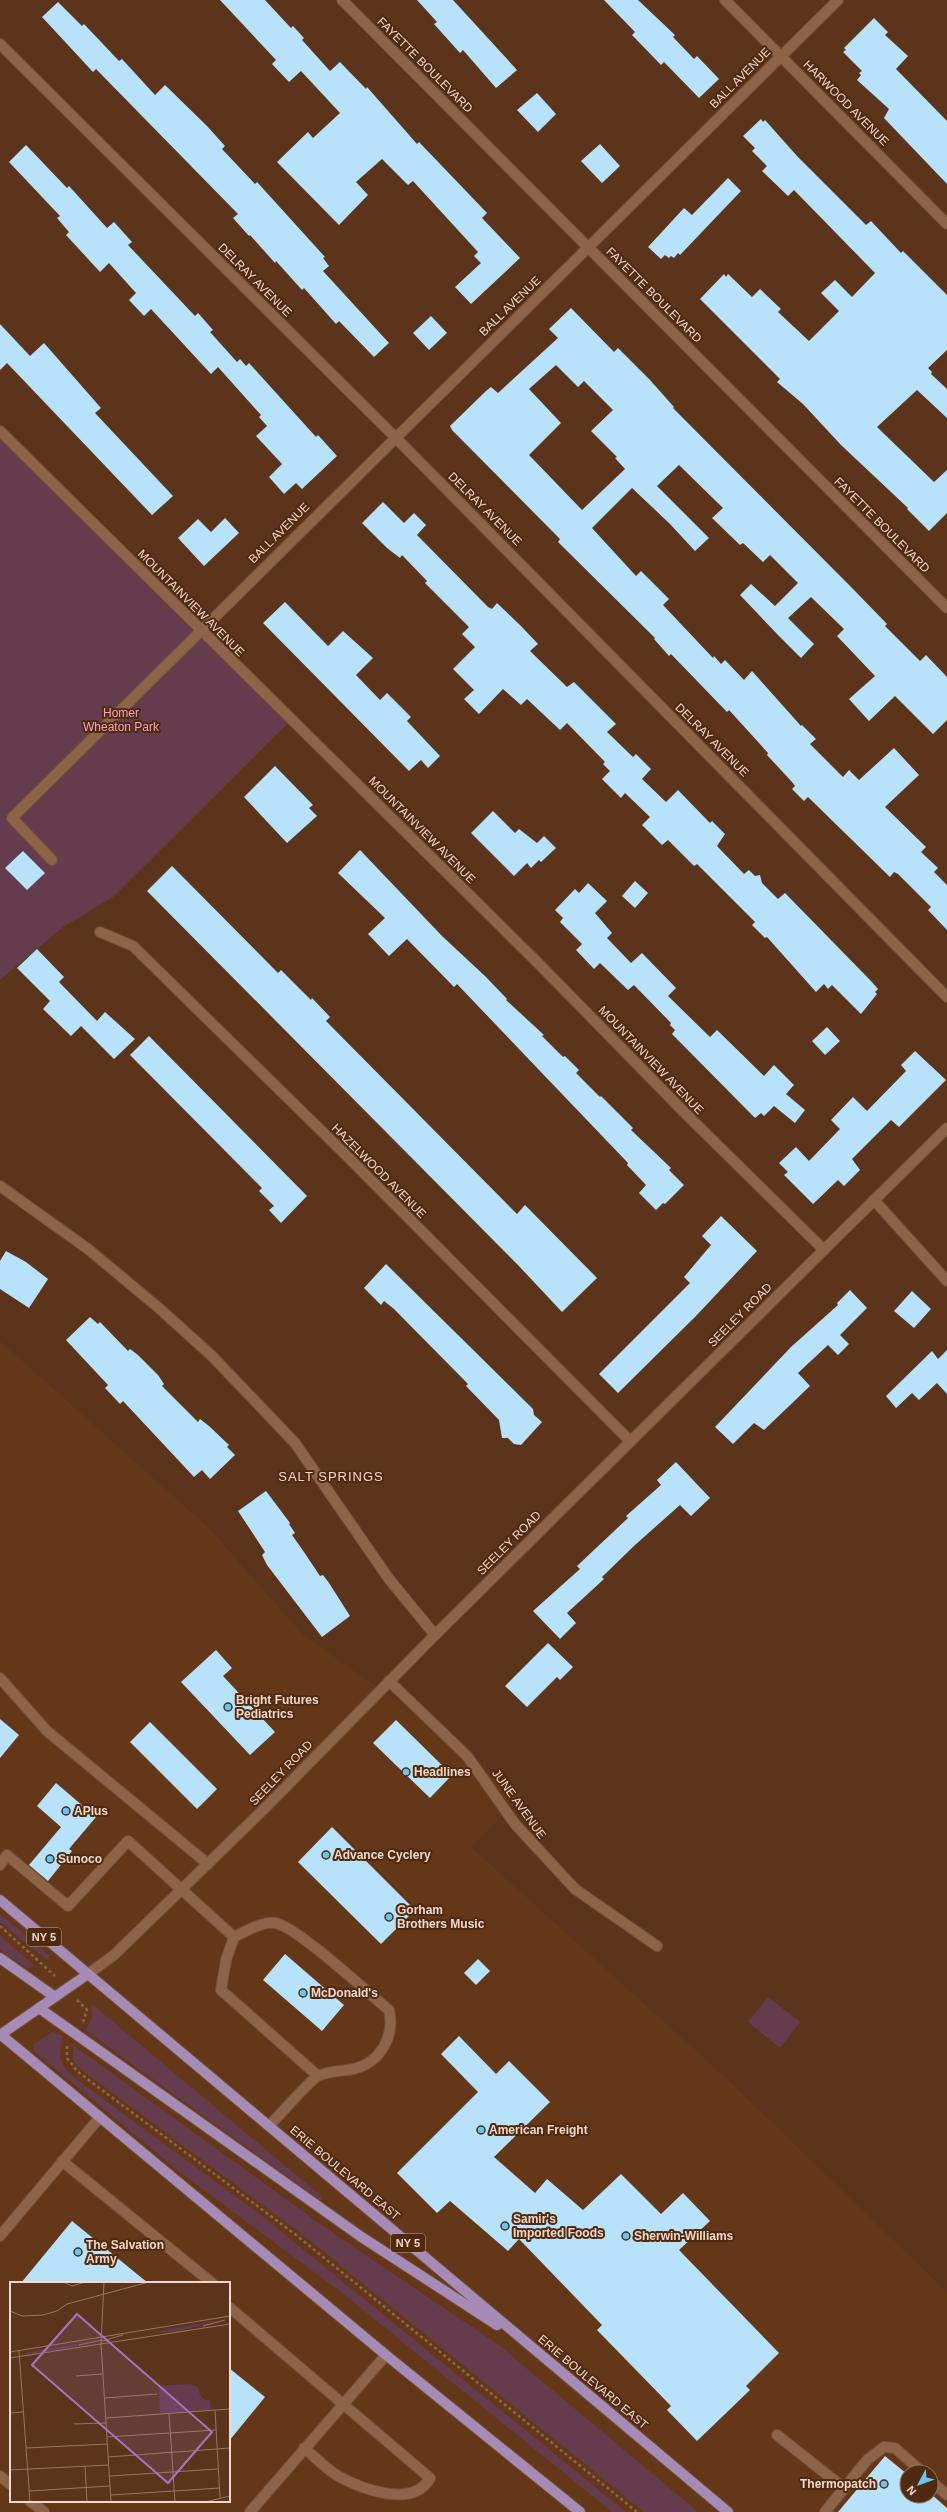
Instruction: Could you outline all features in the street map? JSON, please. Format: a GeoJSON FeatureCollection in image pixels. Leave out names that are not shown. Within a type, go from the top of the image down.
{"type":"FeatureCollection","features":[{"type":"Feature","properties":{"kind":"main road","name":"ERIE BOULEVARD EAST"},"geometry":{"type":"LineString","coordinates":[[0,1900],[728,2512]]}},
{"type":"Feature","properties":{"kind":"main road"},"geometry":{"type":"LineString","coordinates":[[0,1958],[56,1997]]}},
{"type":"Feature","properties":{"kind":"main road"},"geometry":{"type":"LineString","coordinates":[[88,1974],[0,2035],[386,2355],[580,2512]]}},
{"type":"Feature","properties":{"kind":"main road"},"geometry":{"type":"LineString","coordinates":[[39,2008],[360,2236],[535,2350]]}},
{"type":"Feature","properties":{"kind":"street","name":"FAYETTE BOULEVARD"},"geometry":{"type":"LineString","coordinates":[[342,0],[947,608]]}},
{"type":"Feature","properties":{"kind":"street","name":"HARWOOD AVENUE"},"geometry":{"type":"LineString","coordinates":[[725,0],[947,224]]}},
{"type":"Feature","properties":{"kind":"street","name":"BALL AVENUE"},"geometry":{"type":"LineString","coordinates":[[52,860],[12,818],[200,630],[589,248],[838,0]]}},
{"type":"Feature","properties":{"kind":"street","name":"DELRAY AVENUE"},"geometry":{"type":"LineString","coordinates":[[0,44],[395,437],[947,997]]}},
{"type":"Feature","properties":{"kind":"street","name":"MOUNTAINVIEW AVENUE"},"geometry":{"type":"LineString","coordinates":[[0,431],[538,963],[684,1112],[824,1250]]}},
{"type":"Feature","properties":{"kind":"street","name":"HAZELWOOD AVENUE"},"geometry":{"type":"LineString","coordinates":[[100,932],[133,946],[342,1151],[630,1441]]}},
{"type":"Feature","properties":{"kind":"street","name":"SEELEY ROAD"},"geometry":{"type":"LineString","coordinates":[[88,1974],[114,1955],[182,1890],[435,1635],[947,1128]]}},
{"type":"Feature","properties":{"kind":"street"},"geometry":{"type":"LineString","coordinates":[[0,1186],[88,1248],[160,1309],[212,1356],[295,1443],[389,1580],[435,1635]]}},
{"type":"Feature","properties":{"kind":"street"},"geometry":{"type":"LineString","coordinates":[[874,1200],[947,1281]]}},
{"type":"Feature","properties":{"kind":"street"},"geometry":{"type":"LineString","coordinates":[[0,1678],[47,1731],[208,1864]]}},
{"type":"Feature","properties":{"kind":"street","name":"JUNE AVENUE"},"geometry":{"type":"LineString","coordinates":[[389,1681],[467,1756],[515,1824],[571,1885],[588,1900],[657,1946]]}},
{"type":"Feature","properties":{"kind":"street"},"geometry":{"type":"LineString","coordinates":[[0,1865],[8,1856],[68,1906],[128,1841],[234,1937]]}},
{"type":"Feature","properties":{"kind":"street"},"geometry":{"type":"LineString","coordinates":[[269,2126],[318,2076],[356,2068],[376,2058],[387,2042],[392,2024],[389,2010],[298,1933],[274,1923],[255,1927],[234,1937],[226,1960],[221,1990],[318,2076]]}},
{"type":"Feature","properties":{"kind":"street"},"geometry":{"type":"LineString","coordinates":[[0,2236],[100,2117]]}},
{"type":"Feature","properties":{"kind":"street"},"geometry":{"type":"LineString","coordinates":[[62,2162],[211,2282]]}},
{"type":"Feature","properties":{"kind":"street"},"geometry":{"type":"LineString","coordinates":[[230,2307],[342,2405],[430,2478],[426,2487],[416,2492],[385,2495],[337,2476],[304,2448]]}},
{"type":"Feature","properties":{"kind":"street"},"geometry":{"type":"LineString","coordinates":[[250,2512],[386,2355]]}},
{"type":"Feature","properties":{"kind":"street"},"geometry":{"type":"LineString","coordinates":[[777,2435],[844,2488]]}},
{"type":"Feature","properties":{"kind":"street"},"geometry":{"type":"LineString","coordinates":[[825,2512],[867,2460],[884,2447],[896,2448],[913,2464]]}},
{"type":"Feature","properties":{"kind":"street"},"geometry":{"type":"LineString","coordinates":[[0,2476],[10,2484]]}},
{"type":"Feature","properties":{"kind":"street"},"geometry":{"type":"LineString","coordinates":[[939,2488],[947,2495]]}},
{"type":"Feature","properties":{"kind":"street"},"geometry":{"type":"LineString","coordinates":[[31,2502],[44,2512]]}},
{"type":"Feature","properties":{"kind":"path"},"geometry":{"type":"LineString","coordinates":[[0,1926],[48,1970]]}},
{"type":"Feature","properties":{"kind":"path"},"geometry":{"type":"LineString","coordinates":[[80,2026],[86,2019],[86,2010]]}},
{"type":"Feature","properties":{"kind":"path"},"geometry":{"type":"LineString","coordinates":[[68,2042],[67,2058],[78,2072],[296,2235],[637,2512]]}},
{"type":"Feature","properties":{"kind":"shaded area"},"geometry":{"type":"Polygon","coordinates":[[[0,1341],[208,1527],[304,1636],[405,1706],[522,1796],[471,1847],[725,2077],[947,2292],[947,2512],[0,2512],[0,1341]]]}},
{"type":"Feature","properties":{"kind":"green space","name":"Homer Wheaton Park"},"geometry":{"type":"Polygon","coordinates":[[[0,431],[291,720],[113,897],[63,927],[0,980],[0,431]]]}},
{"type":"Feature","properties":{"kind":"green space"},"geometry":{"type":"Polygon","coordinates":[[[0,1914],[50,1956],[46,1959],[0,1922],[0,1914]]]}},
{"type":"Feature","properties":{"kind":"green space"},"geometry":{"type":"Polygon","coordinates":[[[0,1936],[34,1965],[29,1969],[0,1950],[0,1936]]]}},
{"type":"Feature","properties":{"kind":"green space"},"geometry":{"type":"Polygon","coordinates":[[[768,1997],[800,2022],[780,2048],[748,2022],[768,1997]]]}},
{"type":"Feature","properties":{"kind":"green space"},"geometry":{"type":"Polygon","coordinates":[[[93,2005],[320,2195],[322,2200],[85,2030],[92,2018],[90,2006],[93,2005]]]}},
{"type":"Feature","properties":{"kind":"green space"},"geometry":{"type":"Polygon","coordinates":[[[52,2032],[63,2036],[60,2055],[63,2065],[70,2074],[262,2216],[626,2512],[612,2512],[341,2292],[176,2169],[34,2051],[33,2045],[52,2032]]]}},
{"type":"Feature","properties":{"kind":"green space"},"geometry":{"type":"Polygon","coordinates":[[[73,2045],[330,2231],[500,2346],[698,2512],[644,2512],[308,2239],[78,2067],[73,2060],[73,2045]]]}},
{"type":"Feature","properties":{"kind":"building"},"geometry":{"type":"Polygon","coordinates":[[[220,0],[265,0],[291,28],[293,26],[304,38],[302,40],[330,71],[340,62],[366,89],[367,87],[417,144],[419,142],[487,213],[482,218],[520,258],[471,304],[455,287],[481,263],[474,256],[478,252],[413,181],[408,185],[382,159],[356,182],[368,195],[339,225],[277,162],[308,132],[313,138],[340,113],[301,71],[289,82],[272,64],[276,60],[220,0]]]}},
{"type":"Feature","properties":{"kind":"building"},"geometry":{"type":"Polygon","coordinates":[[[417,0],[453,0],[517,70],[496,88],[463,50],[460,53],[434,24],[437,22],[417,0]]]}},
{"type":"Feature","properties":{"kind":"building"},"geometry":{"type":"Polygon","coordinates":[[[604,0],[638,0],[675,35],[673,37],[694,59],[697,56],[719,79],[699,98],[664,62],[661,65],[632,35],[635,32],[604,0]]]}},
{"type":"Feature","properties":{"kind":"building"},"geometry":{"type":"Polygon","coordinates":[[[58,2],[82,26],[84,24],[119,61],[122,59],[155,95],[165,85],[207,126],[225,146],[222,149],[255,184],[257,182],[325,257],[323,258],[329,266],[323,271],[389,343],[374,357],[339,321],[336,324],[304,288],[302,290],[276,261],[275,263],[233,218],[238,214],[96,69],[93,72],[42,17],[58,2]]]}},
{"type":"Feature","properties":{"kind":"building"},"geometry":{"type":"Polygon","coordinates":[[[874,18],[888,32],[885,35],[908,56],[896,69],[947,121],[947,184],[884,118],[889,109],[857,80],[861,75],[859,73],[862,71],[843,52],[846,50],[844,48],[874,18]]]}},
{"type":"Feature","properties":{"kind":"building"},"geometry":{"type":"Polygon","coordinates":[[[537,93],[556,114],[538,132],[517,110],[537,93]]]}},
{"type":"Feature","properties":{"kind":"building"},"geometry":{"type":"Polygon","coordinates":[[[761,119],[763,122],[765,120],[797,156],[866,225],[871,221],[901,253],[903,251],[947,295],[947,350],[928,368],[932,372],[931,374],[947,389],[947,418],[917,390],[877,427],[934,482],[947,470],[947,513],[929,531],[907,509],[908,508],[841,445],[803,404],[777,382],[780,379],[700,299],[724,274],[726,277],[728,274],[752,297],[760,289],[781,309],[778,312],[809,341],[839,311],[821,293],[835,280],[852,297],[875,273],[794,190],[788,196],[762,171],[767,166],[752,151],[755,148],[743,136],[761,119]]]}},
{"type":"Feature","properties":{"kind":"building"},"geometry":{"type":"Polygon","coordinates":[[[600,144],[620,166],[602,183],[581,161],[600,144]]]}},
{"type":"Feature","properties":{"kind":"building"},"geometry":{"type":"Polygon","coordinates":[[[26,145],[67,188],[69,186],[107,228],[114,222],[132,242],[128,245],[195,316],[198,313],[213,330],[210,332],[237,362],[240,359],[246,366],[249,363],[316,437],[318,435],[337,456],[302,489],[296,483],[284,494],[269,477],[282,464],[256,436],[267,426],[259,417],[261,415],[218,367],[211,374],[151,309],[144,316],[129,300],[136,293],[109,263],[100,272],[66,235],[69,232],[57,218],[60,216],[9,162],[26,145]]]}},
{"type":"Feature","properties":{"kind":"building"},"geometry":{"type":"Polygon","coordinates":[[[728,178],[741,191],[680,255],[678,253],[674,258],[671,256],[669,258],[665,255],[661,259],[648,247],[684,208],[692,215],[728,178]]]}},
{"type":"Feature","properties":{"kind":"building"},"geometry":{"type":"Polygon","coordinates":[[[571,308],[614,352],[618,348],[650,380],[674,407],[673,408],[855,591],[887,624],[885,626],[920,661],[926,655],[947,677],[947,720],[933,734],[895,696],[869,721],[849,699],[875,676],[837,636],[844,629],[811,597],[788,618],[814,644],[801,658],[740,595],[751,584],[775,606],[798,583],[770,555],[763,562],[743,543],[740,545],[712,518],[723,508],[679,465],[657,486],[709,538],[695,551],[670,524],[632,488],[592,528],[636,576],[641,571],[669,599],[663,605],[713,658],[714,656],[721,664],[725,660],[744,680],[752,671],[801,726],[802,725],[816,739],[810,744],[843,777],[849,770],[859,780],[894,748],[919,775],[885,807],[926,847],[921,852],[938,868],[934,872],[947,885],[947,930],[928,910],[931,907],[898,874],[894,872],[890,877],[808,797],[804,801],[792,789],[795,786],[792,782],[729,710],[727,712],[671,654],[669,656],[654,639],[655,638],[558,542],[560,539],[452,430],[450,426],[486,391],[491,387],[498,393],[558,338],[549,329],[571,308]],[[556,365],[529,389],[561,423],[529,455],[582,510],[625,469],[615,458],[617,457],[591,431],[613,410],[584,381],[578,387],[556,365]]]}},
{"type":"Feature","properties":{"kind":"building"},"geometry":{"type":"Polygon","coordinates":[[[431,316],[447,333],[429,350],[413,333],[431,316]]]}},
{"type":"Feature","properties":{"kind":"building"},"geometry":{"type":"Polygon","coordinates":[[[0,324],[30,356],[44,343],[101,408],[95,413],[173,496],[152,515],[7,363],[0,370],[0,324]]]}},
{"type":"Feature","properties":{"kind":"building"},"geometry":{"type":"Polygon","coordinates":[[[383,502],[404,523],[414,513],[426,525],[417,535],[488,607],[492,609],[497,603],[521,626],[538,644],[530,651],[567,687],[574,682],[616,724],[607,732],[633,757],[636,754],[651,769],[642,779],[666,802],[678,790],[710,823],[712,821],[725,834],[717,846],[744,874],[749,870],[755,876],[760,875],[762,883],[778,899],[785,893],[871,981],[878,989],[875,992],[877,994],[861,1014],[832,985],[828,989],[824,984],[816,992],[767,937],[765,938],[752,925],[755,922],[697,864],[694,866],[668,840],[662,845],[642,825],[650,817],[625,793],[621,798],[602,779],[610,771],[603,764],[605,762],[567,723],[560,730],[527,699],[521,705],[503,689],[479,714],[464,699],[474,690],[453,669],[475,647],[462,634],[469,627],[425,583],[427,581],[402,555],[400,558],[387,548],[362,523],[383,502]]]}},
{"type":"Feature","properties":{"kind":"building"},"geometry":{"type":"Polygon","coordinates":[[[225,518],[239,533],[204,566],[178,538],[198,519],[211,532],[225,518]]]}},
{"type":"Feature","properties":{"kind":"building"},"geometry":{"type":"Polygon","coordinates":[[[285,602],[328,646],[343,631],[373,658],[356,675],[380,700],[387,693],[411,717],[407,721],[440,756],[428,768],[421,760],[409,771],[263,623],[285,602]]]}},
{"type":"Feature","properties":{"kind":"building"},"geometry":{"type":"Polygon","coordinates":[[[275,766],[313,805],[309,808],[317,816],[287,843],[244,797],[275,766]]]}},
{"type":"Feature","properties":{"kind":"building"},"geometry":{"type":"Polygon","coordinates":[[[493,811],[515,833],[519,829],[537,843],[544,836],[556,848],[541,862],[539,860],[531,868],[527,863],[514,876],[471,833],[493,811]]]}},
{"type":"Feature","properties":{"kind":"building"},"geometry":{"type":"Polygon","coordinates":[[[360,850],[442,936],[486,977],[507,999],[506,1000],[544,1035],[542,1036],[563,1057],[565,1056],[579,1070],[576,1073],[633,1128],[631,1130],[671,1168],[669,1170],[684,1185],[665,1204],[663,1203],[656,1210],[639,1193],[646,1185],[627,1165],[628,1163],[457,984],[454,987],[407,939],[389,956],[368,934],[385,918],[338,873],[360,850]]]}},
{"type":"Feature","properties":{"kind":"building"},"geometry":{"type":"Polygon","coordinates":[[[23,851],[45,873],[27,890],[5,868],[23,851]]]}},
{"type":"Feature","properties":{"kind":"building"},"geometry":{"type":"Polygon","coordinates":[[[172,866],[278,973],[281,970],[311,1000],[312,998],[330,1017],[326,1021],[517,1214],[525,1205],[597,1278],[562,1312],[518,1265],[147,891],[172,866]]]}},
{"type":"Feature","properties":{"kind":"building"},"geometry":{"type":"Polygon","coordinates":[[[635,881],[648,893],[635,908],[622,896],[635,881]]]}},
{"type":"Feature","properties":{"kind":"building"},"geometry":{"type":"Polygon","coordinates":[[[588,883],[607,901],[595,913],[612,933],[607,938],[631,963],[642,953],[676,988],[668,996],[710,1037],[717,1030],[764,1076],[774,1065],[794,1085],[786,1094],[805,1110],[795,1123],[774,1106],[764,1116],[761,1113],[755,1118],[672,1034],[675,1030],[670,1025],[671,1023],[634,985],[628,990],[600,963],[594,969],[576,950],[582,944],[560,922],[563,918],[555,910],[575,889],[579,893],[588,883]]]}},
{"type":"Feature","properties":{"kind":"building"},"geometry":{"type":"Polygon","coordinates":[[[37,949],[64,977],[59,982],[97,1021],[105,1012],[135,1039],[114,1059],[81,1026],[71,1036],[43,1009],[50,1001],[17,968],[37,949]]]}},
{"type":"Feature","properties":{"kind":"building"},"geometry":{"type":"Polygon","coordinates":[[[827,1027],[840,1041],[825,1055],[812,1041],[827,1027]]]}},
{"type":"Feature","properties":{"kind":"building"},"geometry":{"type":"Polygon","coordinates":[[[149,1036],[307,1196],[281,1223],[269,1210],[274,1206],[259,1191],[262,1188],[130,1055],[149,1036]]]}},
{"type":"Feature","properties":{"kind":"building"},"geometry":{"type":"Polygon","coordinates":[[[915,1051],[946,1080],[899,1127],[891,1120],[852,1159],[860,1170],[844,1186],[838,1180],[813,1204],[784,1175],[788,1172],[779,1163],[796,1147],[809,1161],[840,1129],[831,1120],[853,1097],[867,1111],[906,1071],[901,1065],[915,1051]]]}},
{"type":"Feature","properties":{"kind":"building"},"geometry":{"type":"Polygon","coordinates":[[[721,1216],[757,1251],[696,1316],[618,1393],[599,1374],[690,1283],[684,1277],[711,1245],[702,1236],[721,1216]]]}},
{"type":"Feature","properties":{"kind":"building"},"geometry":{"type":"Polygon","coordinates":[[[6,1251],[26,1262],[48,1279],[29,1308],[0,1289],[0,1261],[6,1251]]]}},
{"type":"Feature","properties":{"kind":"building"},"geometry":{"type":"Polygon","coordinates":[[[386,1264],[533,1409],[534,1415],[542,1422],[521,1445],[514,1444],[508,1438],[502,1438],[499,1420],[466,1386],[468,1384],[394,1309],[384,1301],[381,1305],[364,1288],[386,1264]]]}},
{"type":"Feature","properties":{"kind":"building"},"geometry":{"type":"Polygon","coordinates":[[[850,1290],[867,1308],[840,1335],[849,1344],[838,1355],[828,1345],[798,1373],[810,1386],[764,1430],[754,1423],[733,1444],[715,1427],[791,1347],[838,1305],[837,1303],[850,1290]]]}},
{"type":"Feature","properties":{"kind":"building"},"geometry":{"type":"Polygon","coordinates":[[[912,1291],[931,1309],[914,1328],[894,1311],[912,1291]]]}},
{"type":"Feature","properties":{"kind":"building"},"geometry":{"type":"Polygon","coordinates":[[[90,1317],[98,1324],[100,1322],[128,1351],[130,1349],[138,1355],[158,1375],[164,1384],[162,1386],[198,1422],[200,1419],[229,1445],[227,1447],[235,1455],[210,1479],[202,1470],[194,1477],[123,1401],[120,1404],[105,1388],[108,1385],[66,1340],[90,1317]]]}},
{"type":"Feature","properties":{"kind":"building"},"geometry":{"type":"Polygon","coordinates":[[[947,1350],[947,1394],[937,1383],[919,1400],[912,1393],[896,1408],[886,1396],[932,1351],[938,1359],[947,1350]]]}},
{"type":"Feature","properties":{"kind":"building"},"geometry":{"type":"Polygon","coordinates":[[[676,1462],[710,1498],[691,1516],[680,1505],[635,1545],[602,1577],[604,1579],[567,1613],[576,1623],[560,1639],[533,1611],[580,1569],[577,1566],[628,1518],[626,1516],[661,1485],[657,1480],[676,1462]]]}},
{"type":"Feature","properties":{"kind":"building"},"geometry":{"type":"Polygon","coordinates":[[[266,1491],[290,1523],[289,1524],[295,1533],[292,1535],[320,1576],[323,1575],[329,1583],[350,1616],[322,1637],[267,1565],[262,1555],[265,1552],[238,1511],[266,1491]]]}},
{"type":"Feature","properties":{"kind":"building"},"geometry":{"type":"Polygon","coordinates":[[[548,1643],[573,1667],[560,1680],[557,1677],[527,1707],[505,1686],[548,1643]]]}},
{"type":"Feature","properties":{"kind":"building","name":"Bright Futures Pediatrics"},"geometry":{"type":"Polygon","coordinates":[[[216,1650],[232,1668],[223,1676],[275,1732],[250,1755],[181,1682],[216,1650]]]}},
{"type":"Feature","properties":{"kind":"building"},"geometry":{"type":"Polygon","coordinates":[[[0,1719],[19,1735],[0,1758],[0,1719]]]}},
{"type":"Feature","properties":{"kind":"building"},"geometry":{"type":"Polygon","coordinates":[[[396,1720],[452,1775],[430,1798],[373,1743],[396,1720]]]}},
{"type":"Feature","properties":{"kind":"building"},"geometry":{"type":"Polygon","coordinates":[[[150,1722],[217,1789],[197,1809],[130,1742],[150,1722]]]}},
{"type":"Feature","properties":{"kind":"building"},"geometry":{"type":"Polygon","coordinates":[[[56,1783],[96,1817],[69,1849],[72,1851],[48,1881],[29,1865],[61,1827],[37,1806],[56,1783]]]}},
{"type":"Feature","properties":{"kind":"building"},"geometry":{"type":"Polygon","coordinates":[[[332,1827],[415,1910],[381,1944],[298,1862],[332,1827]]]}},
{"type":"Feature","properties":{"kind":"building","name":"McDonald's"},"geometry":{"type":"Polygon","coordinates":[[[285,1954],[344,2005],[322,2031],[263,1980],[285,1954]]]}},
{"type":"Feature","properties":{"kind":"building"},"geometry":{"type":"Polygon","coordinates":[[[478,1959],[490,1971],[476,1985],[464,1973],[478,1959]]]}},
{"type":"Feature","properties":{"kind":"building"},"geometry":{"type":"Polygon","coordinates":[[[459,2036],[496,2074],[509,2061],[550,2102],[494,2157],[535,2193],[547,2179],[583,2210],[621,2174],[661,2214],[683,2193],[710,2221],[679,2250],[779,2353],[746,2386],[750,2390],[697,2441],[667,2410],[671,2406],[597,2330],[602,2325],[519,2239],[508,2251],[450,2201],[437,2213],[397,2173],[478,2092],[441,2054],[459,2036]]]}},
{"type":"Feature","properties":{"kind":"building","name":"The Salvation Army"},"geometry":{"type":"Polygon","coordinates":[[[72,2221],[147,2282],[22,2282],[72,2221]]]}},
{"type":"Feature","properties":{"kind":"building"},"geometry":{"type":"Polygon","coordinates":[[[230,2369],[265,2397],[230,2440],[230,2369]]]}},
{"type":"Feature","properties":{"kind":"building","name":"Thermopatch"},"geometry":{"type":"Polygon","coordinates":[[[885,2456],[899,2467],[899,2504],[939,2504],[939,2501],[947,2508],[947,2512],[838,2512],[885,2456]]]}},
{"type":"Feature","properties":{"kind":"place","name":"Bright Futures Pediatrics"},"geometry":{"type":"Point","coordinates":[228,1707]}},
{"type":"Feature","properties":{"kind":"place","name":"Headlines"},"geometry":{"type":"Point","coordinates":[406,1772]}},
{"type":"Feature","properties":{"kind":"place","name":"APlus"},"geometry":{"type":"Point","coordinates":[66,1811]}},
{"type":"Feature","properties":{"kind":"place","name":"Advance Cyclery"},"geometry":{"type":"Point","coordinates":[326,1855]}},
{"type":"Feature","properties":{"kind":"place","name":"Sunoco"},"geometry":{"type":"Point","coordinates":[50,1859]}},
{"type":"Feature","properties":{"kind":"place","name":"Gorham Brothers Music"},"geometry":{"type":"Point","coordinates":[389,1917]}},
{"type":"Feature","properties":{"kind":"place","name":"McDonald's"},"geometry":{"type":"Point","coordinates":[303,1993]}},
{"type":"Feature","properties":{"kind":"place","name":"American Freight"},"geometry":{"type":"Point","coordinates":[481,2130]}},
{"type":"Feature","properties":{"kind":"place","name":"Samir's Imported Foods"},"geometry":{"type":"Point","coordinates":[505,2226]}},
{"type":"Feature","properties":{"kind":"place","name":"Sherwin-Williams"},"geometry":{"type":"Point","coordinates":[626,2236]}},
{"type":"Feature","properties":{"kind":"place","name":"The Salvation Army"},"geometry":{"type":"Point","coordinates":[78,2252]}},
{"type":"Feature","properties":{"kind":"place","name":"Thermopatch"},"geometry":{"type":"Point","coordinates":[884,2484]}},
{"type":"Feature","properties":{"kind":"district","name":"SALT SPRINGS"},"geometry":{"type":"Point","coordinates":[331,1476]}}]}
